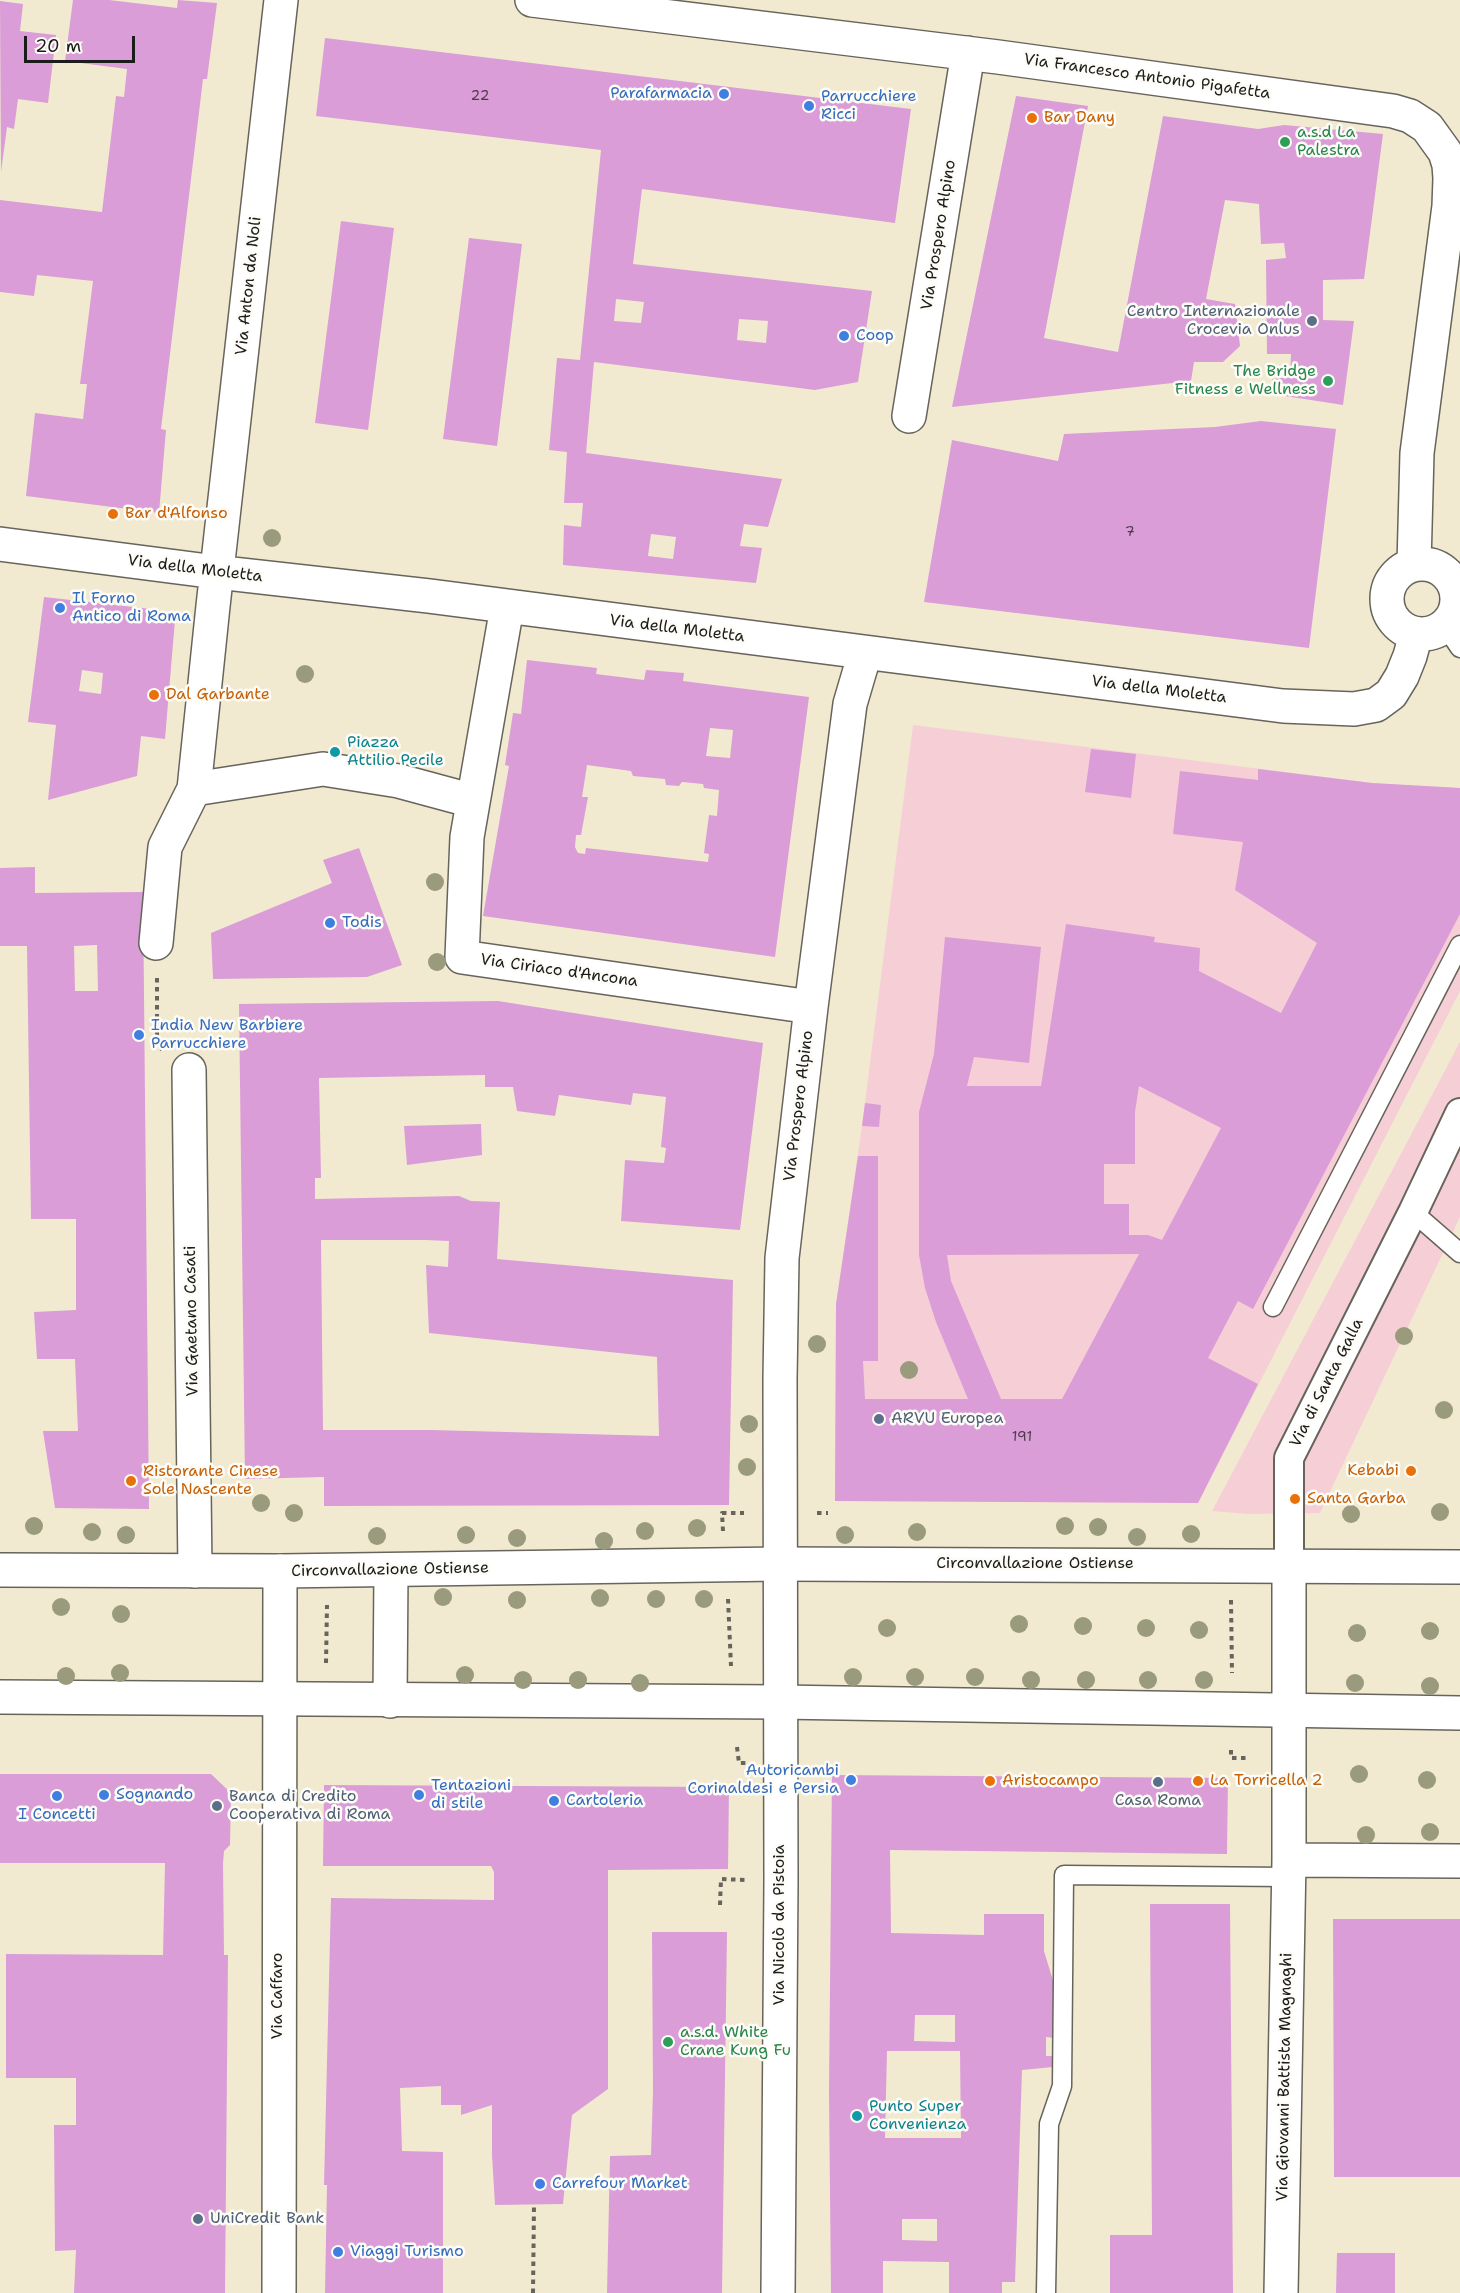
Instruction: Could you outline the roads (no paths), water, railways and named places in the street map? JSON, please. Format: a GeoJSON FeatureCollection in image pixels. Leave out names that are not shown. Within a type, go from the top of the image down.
{"type":"FeatureCollection","features":[{"type":"Feature","properties":{"kind":"street","name":"Via Anton da Noli"},"geometry":{"type":"LineString","coordinates":[[216,572],[281,0]]}},
{"type":"Feature","properties":{"kind":"street","name":"Via Francesco Antonio Pigafetta"},"geometry":{"type":"LineString","coordinates":[[532,0],[968,53],[1393,111],[1410,116],[1427,127],[1444,152],[1449,165],[1450,178],[1449,206],[1417,453],[1414,564]]}},
{"type":"Feature","properties":{"kind":"street","name":"Via Prospero Alpino"},"geometry":{"type":"LineString","coordinates":[[909,416],[968,53]]}},
{"type":"Feature","properties":{"kind":"street","name":"Via della Moletta"},"geometry":{"type":"LineString","coordinates":[[0,544],[1283,706],[1354,709],[1376,705],[1391,694],[1406,666],[1448,623]]}},
{"type":"Feature","properties":{"kind":"street"},"geometry":{"type":"LineString","coordinates":[[1425,563],[1437,566],[1446,572],[1453,582],[1457,593],[1448,623],[1404,630],[1389,612],[1388,588],[1394,577],[1403,569],[1414,564],[1425,563]]}},
{"type":"Feature","properties":{"kind":"street"},"geometry":{"type":"LineString","coordinates":[[156,943],[165,847],[194,789],[216,572]]}},
{"type":"Feature","properties":{"kind":"street"},"geometry":{"type":"LineString","coordinates":[[194,789],[323,769],[399,781],[473,801],[507,607]]}},
{"type":"Feature","properties":{"kind":"street","name":"Via Prospero Alpino"},"geometry":{"type":"LineString","coordinates":[[780,1564],[782,1258],[850,704],[865,653]]}},
{"type":"Feature","properties":{"kind":"street","name":"Via Ciriaco d'Ancona"},"geometry":{"type":"LineString","coordinates":[[473,801],[467,837],[462,957],[811,1007]]}},
{"type":"Feature","properties":{"kind":"street","name":"Via Gaetano Casati"},"geometry":{"type":"LineString","coordinates":[[189,1070],[195,1571]]}},
{"type":"Feature","properties":{"kind":"street","name":"Via di Santa Galla"},"geometry":{"type":"LineString","coordinates":[[1289,1565],[1289,1458],[1413,1212],[1460,1113]]}},
{"type":"Feature","properties":{"kind":"street"},"geometry":{"type":"LineString","coordinates":[[780,1564],[780,1702]]}},
{"type":"Feature","properties":{"kind":"street","name":"Circonvallazione Ostiense"},"geometry":{"type":"LineString","coordinates":[[0,1570],[280,1571],[780,1564],[1460,1567]]}},
{"type":"Feature","properties":{"kind":"street"},"geometry":{"type":"LineString","coordinates":[[1289,1565],[1289,1869],[1460,1861]]}},
{"type":"Feature","properties":{"kind":"street"},"geometry":{"type":"LineString","coordinates":[[390,1701],[391,1570]]}},
{"type":"Feature","properties":{"kind":"street","name":"Via Caffaro"},"geometry":{"type":"LineString","coordinates":[[279,2293],[278,1700],[280,1571]]}},
{"type":"Feature","properties":{"kind":"street"},"geometry":{"type":"LineString","coordinates":[[0,1697],[780,1702],[1460,1713]]}},
{"type":"Feature","properties":{"kind":"street","name":"Via Nicolò da Pistoia"},"geometry":{"type":"LineString","coordinates":[[778,2293],[780,1702]]}},
{"type":"Feature","properties":{"kind":"street","name":"Via Giovanni Battista Magnaghi"},"geometry":{"type":"LineString","coordinates":[[1281,2293],[1289,1869]]}},
{"type":"Feature","properties":{"kind":"lane"},"geometry":{"type":"LineString","coordinates":[[1273,1307],[1460,945]]}},
{"type":"Feature","properties":{"kind":"lane"},"geometry":{"type":"LineString","coordinates":[[1413,1212],[1460,1252]]}},
{"type":"Feature","properties":{"kind":"lane"},"geometry":{"type":"LineString","coordinates":[[1046,2293],[1049,2124],[1062,2086],[1064,1875],[1289,1869]]}},
{"type":"Feature","properties":{"kind":"place","name":"Parafarmacia"},"geometry":{"type":"Point","coordinates":[724,94]}},
{"type":"Feature","properties":{"kind":"place","name":"Parrucchiere Ricci"},"geometry":{"type":"Point","coordinates":[809,106]}},
{"type":"Feature","properties":{"kind":"place","name":"Bar Dany"},"geometry":{"type":"Point","coordinates":[1032,118]}},
{"type":"Feature","properties":{"kind":"place","name":"a.s.d La Palestra"},"geometry":{"type":"Point","coordinates":[1285,142]}},
{"type":"Feature","properties":{"kind":"place","name":"Centro Internazionale Crocevia Onlus"},"geometry":{"type":"Point","coordinates":[1312,321]}},
{"type":"Feature","properties":{"kind":"place","name":"Coop"},"geometry":{"type":"Point","coordinates":[844,336]}},
{"type":"Feature","properties":{"kind":"place","name":"The Bridge Fitness e Wellness"},"geometry":{"type":"Point","coordinates":[1328,381]}},
{"type":"Feature","properties":{"kind":"place","name":"Bar d'Alfonso"},"geometry":{"type":"Point","coordinates":[113,514]}},
{"type":"Feature","properties":{"kind":"place","name":"Il Forno Antico di Roma"},"geometry":{"type":"Point","coordinates":[60,608]}},
{"type":"Feature","properties":{"kind":"place","name":"Dal Garbante"},"geometry":{"type":"Point","coordinates":[154,695]}},
{"type":"Feature","properties":{"kind":"place","name":"Piazza Attilio Pecile"},"geometry":{"type":"Point","coordinates":[335,752]}},
{"type":"Feature","properties":{"kind":"place","name":"Todis"},"geometry":{"type":"Point","coordinates":[330,923]}},
{"type":"Feature","properties":{"kind":"place","name":"India New Barbiere Parrucchiere"},"geometry":{"type":"Point","coordinates":[139,1035]}},
{"type":"Feature","properties":{"kind":"place","name":"ARVU Europea"},"geometry":{"type":"Point","coordinates":[879,1419]}},
{"type":"Feature","properties":{"kind":"place","name":"Kebabi"},"geometry":{"type":"Point","coordinates":[1411,1471]}},
{"type":"Feature","properties":{"kind":"place","name":"Ristorante Cinese Sole Nascente"},"geometry":{"type":"Point","coordinates":[131,1481]}},
{"type":"Feature","properties":{"kind":"place","name":"Santa Garba"},"geometry":{"type":"Point","coordinates":[1295,1499]}},
{"type":"Feature","properties":{"kind":"place","name":"Autoricambi Corinaldesi e Persia"},"geometry":{"type":"Point","coordinates":[851,1780]}},
{"type":"Feature","properties":{"kind":"place","name":"Aristocampo"},"geometry":{"type":"Point","coordinates":[990,1781]}},
{"type":"Feature","properties":{"kind":"place","name":"La Torricella 2"},"geometry":{"type":"Point","coordinates":[1198,1781]}},
{"type":"Feature","properties":{"kind":"place","name":"Casa Roma"},"geometry":{"type":"Point","coordinates":[1158,1782]}},
{"type":"Feature","properties":{"kind":"place","name":"Sognando"},"geometry":{"type":"Point","coordinates":[104,1795]}},
{"type":"Feature","properties":{"kind":"place","name":"Tentazioni di stile"},"geometry":{"type":"Point","coordinates":[419,1795]}},
{"type":"Feature","properties":{"kind":"place","name":"I Concetti"},"geometry":{"type":"Point","coordinates":[57,1796]}},
{"type":"Feature","properties":{"kind":"place","name":"Cartoleria"},"geometry":{"type":"Point","coordinates":[554,1801]}},
{"type":"Feature","properties":{"kind":"place","name":"Banca di Credito Cooperativa di Roma"},"geometry":{"type":"Point","coordinates":[217,1806]}},
{"type":"Feature","properties":{"kind":"place","name":"a.s.d. White Crane Kung Fu"},"geometry":{"type":"Point","coordinates":[668,2042]}},
{"type":"Feature","properties":{"kind":"place","name":"Punto Super Convenienza"},"geometry":{"type":"Point","coordinates":[857,2116]}},
{"type":"Feature","properties":{"kind":"place","name":"Carrefour Market"},"geometry":{"type":"Point","coordinates":[540,2184]}},
{"type":"Feature","properties":{"kind":"place","name":"UniCredit Bank"},"geometry":{"type":"Point","coordinates":[198,2219]}},
{"type":"Feature","properties":{"kind":"place","name":"Viaggi Turismo"},"geometry":{"type":"Point","coordinates":[338,2252]}}]}
